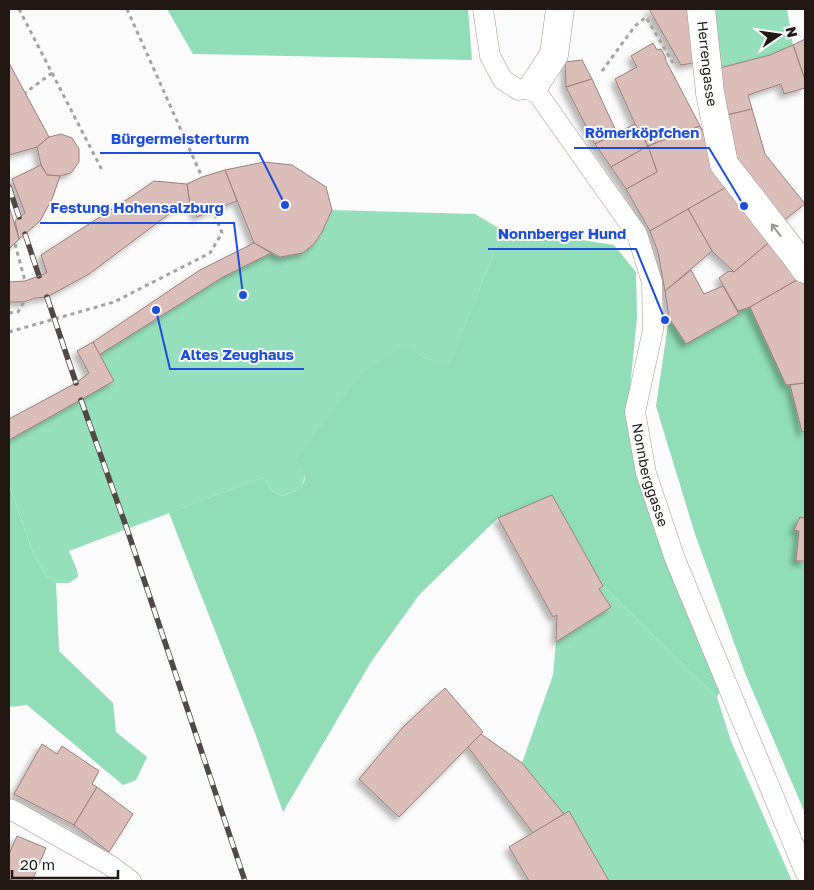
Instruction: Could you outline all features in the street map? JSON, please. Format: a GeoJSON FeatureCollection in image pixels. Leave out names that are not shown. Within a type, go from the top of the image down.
{"type":"FeatureCollection","features":[{"type":"Feature","properties":{"kind":"street"},"geometry":{"type":"LineString","coordinates":[[533,87],[554,55],[560,9]]}},
{"type":"Feature","properties":{"kind":"street","name":"Herrengasse"},"geometry":{"type":"LineString","coordinates":[[700,9],[710,93],[724,164],[805,270]]}},
{"type":"Feature","properties":{"kind":"lane"},"geometry":{"type":"LineString","coordinates":[[483,9],[490,56],[503,80],[519,90],[533,87]]}},
{"type":"Feature","properties":{"kind":"lane","name":"Nonnberggasse"},"geometry":{"type":"LineString","coordinates":[[533,87],[637,234],[652,282],[653,330],[635,412],[646,473],[675,559],[805,872]]}},
{"type":"Feature","properties":{"kind":"lane"},"geometry":{"type":"LineString","coordinates":[[9,809],[111,866],[131,881]]}},
{"type":"Feature","properties":{"kind":"path"},"geometry":{"type":"LineString","coordinates":[[19,9],[102,170]]}},
{"type":"Feature","properties":{"kind":"path"},"geometry":{"type":"LineString","coordinates":[[127,9],[202,177]]}},
{"type":"Feature","properties":{"kind":"path"},"geometry":{"type":"LineString","coordinates":[[602,71],[635,26],[646,17],[677,68]]}},
{"type":"Feature","properties":{"kind":"path"},"geometry":{"type":"LineString","coordinates":[[25,93],[52,73]]}},
{"type":"Feature","properties":{"kind":"path"},"geometry":{"type":"LineString","coordinates":[[9,332],[114,302],[210,253],[222,233],[213,210]]}},
{"type":"Feature","properties":{"kind":"path"},"geometry":{"type":"LineString","coordinates":[[15,244],[25,281]]}},
{"type":"Feature","properties":{"kind":"path"},"geometry":{"type":"LineString","coordinates":[[9,313],[18,312],[24,302]]}},
{"type":"Feature","properties":{"kind":"green space"},"geometry":{"type":"Polygon","coordinates":[[[167,9],[468,9],[472,60],[193,54],[167,9]]]}},
{"type":"Feature","properties":{"kind":"green space"},"geometry":{"type":"Polygon","coordinates":[[[710,9],[787,9],[793,45],[770,55],[716,69],[710,9]]]}},
{"type":"Feature","properties":{"kind":"green space"},"geometry":{"type":"Polygon","coordinates":[[[332,210],[475,214],[497,227],[498,243],[449,367],[404,348],[368,366],[304,474],[303,483],[299,489],[283,496],[273,492],[262,478],[69,551],[78,577],[69,583],[56,583],[47,576],[35,559],[9,485],[9,440],[114,381],[99,355],[223,277],[271,253],[277,256],[285,256],[309,248],[319,237],[332,210]]]}},
{"type":"Feature","properties":{"kind":"green space"},"geometry":{"type":"Polygon","coordinates":[[[497,227],[614,245],[636,272],[637,318],[628,407],[722,686],[717,697],[603,586],[552,495],[498,518],[419,595],[371,662],[283,812],[255,733],[169,513],[262,478],[273,492],[283,496],[295,491],[304,483],[305,479],[303,470],[295,460],[368,366],[404,347],[425,358],[449,366],[498,243],[497,227]]]}},
{"type":"Feature","properties":{"kind":"green space"},"geometry":{"type":"Polygon","coordinates":[[[750,307],[786,385],[790,385],[802,432],[805,431],[805,518],[800,518],[794,530],[799,531],[796,561],[805,562],[805,813],[745,673],[695,534],[656,406],[669,318],[686,343],[739,314],[738,311],[750,307]]]}},
{"type":"Feature","properties":{"kind":"green space"},"geometry":{"type":"Polygon","coordinates":[[[9,485],[35,559],[47,576],[56,583],[59,651],[113,703],[116,732],[147,757],[136,780],[123,785],[27,705],[9,707],[9,485]]]}},
{"type":"Feature","properties":{"kind":"green space"},"geometry":{"type":"Polygon","coordinates":[[[603,586],[717,697],[731,741],[792,881],[609,881],[569,812],[564,814],[522,763],[553,675],[556,642],[611,607],[599,589],[603,586]]]}},
{"type":"Feature","properties":{"kind":"building"},"geometry":{"type":"Polygon","coordinates":[[[649,9],[692,9],[699,62],[681,65],[649,9]]]}},
{"type":"Feature","properties":{"kind":"building"},"geometry":{"type":"Polygon","coordinates":[[[805,39],[805,80],[793,45],[805,39]]]}},
{"type":"Feature","properties":{"kind":"building"},"geometry":{"type":"Polygon","coordinates":[[[653,43],[657,50],[661,49],[700,126],[648,146],[635,124],[615,79],[637,67],[631,56],[653,43]]]}},
{"type":"Feature","properties":{"kind":"building"},"geometry":{"type":"Polygon","coordinates":[[[793,45],[805,80],[805,88],[784,94],[781,84],[748,95],[752,109],[723,116],[716,69],[770,55],[793,45]]]}},
{"type":"Feature","properties":{"kind":"building"},"geometry":{"type":"Polygon","coordinates":[[[582,60],[592,79],[566,87],[565,62],[582,60]]]}},
{"type":"Feature","properties":{"kind":"building"},"geometry":{"type":"Polygon","coordinates":[[[9,63],[49,137],[37,147],[9,155],[9,63]]]}},
{"type":"Feature","properties":{"kind":"building"},"geometry":{"type":"Polygon","coordinates":[[[592,79],[617,133],[595,144],[566,87],[592,79]]]}},
{"type":"Feature","properties":{"kind":"building"},"geometry":{"type":"Polygon","coordinates":[[[752,109],[765,154],[805,204],[783,221],[734,159],[723,116],[752,109]]]}},
{"type":"Feature","properties":{"kind":"building"},"geometry":{"type":"Polygon","coordinates":[[[635,124],[648,146],[611,167],[595,144],[635,124]]]}},
{"type":"Feature","properties":{"kind":"building"},"geometry":{"type":"Polygon","coordinates":[[[700,126],[730,185],[650,231],[626,189],[657,172],[648,146],[700,126]]]}},
{"type":"Feature","properties":{"kind":"building"},"geometry":{"type":"Polygon","coordinates":[[[61,134],[72,138],[79,149],[79,162],[71,173],[60,176],[47,175],[41,165],[37,147],[49,137],[61,134]]]}},
{"type":"Feature","properties":{"kind":"building"},"geometry":{"type":"Polygon","coordinates":[[[648,146],[657,172],[626,189],[611,167],[648,146]]]}},
{"type":"Feature","properties":{"kind":"building"},"geometry":{"type":"Polygon","coordinates":[[[264,162],[292,165],[326,187],[332,210],[314,244],[303,253],[280,257],[254,243],[225,170],[264,162]]]}},
{"type":"Feature","properties":{"kind":"building"},"geometry":{"type":"Polygon","coordinates":[[[41,165],[47,175],[60,176],[52,199],[40,221],[19,239],[15,221],[25,213],[12,179],[41,165]]]}},
{"type":"Feature","properties":{"kind":"building"},"geometry":{"type":"Polygon","coordinates":[[[225,170],[237,201],[197,217],[190,205],[187,184],[225,170]]]}},
{"type":"Feature","properties":{"kind":"building"},"geometry":{"type":"Polygon","coordinates":[[[154,181],[187,184],[190,205],[177,208],[89,274],[47,297],[35,298],[24,302],[9,302],[9,282],[25,281],[47,273],[41,255],[154,181]]]}},
{"type":"Feature","properties":{"kind":"building"},"geometry":{"type":"Polygon","coordinates":[[[730,185],[772,240],[734,272],[712,251],[688,209],[730,185]]]}},
{"type":"Feature","properties":{"kind":"building"},"geometry":{"type":"Polygon","coordinates":[[[9,206],[19,239],[9,249],[9,206]]]}},
{"type":"Feature","properties":{"kind":"building"},"geometry":{"type":"Polygon","coordinates":[[[688,209],[712,251],[665,291],[658,252],[650,231],[688,209]]]}},
{"type":"Feature","properties":{"kind":"building"},"geometry":{"type":"Polygon","coordinates":[[[772,240],[802,277],[750,307],[738,311],[719,278],[729,271],[734,272],[772,240]]]}},
{"type":"Feature","properties":{"kind":"building"},"geometry":{"type":"Polygon","coordinates":[[[254,243],[271,253],[223,277],[99,355],[93,342],[200,270],[254,243]]]}},
{"type":"Feature","properties":{"kind":"building"},"geometry":{"type":"Polygon","coordinates":[[[691,270],[704,294],[723,286],[739,314],[686,344],[669,318],[665,291],[691,270]]]}},
{"type":"Feature","properties":{"kind":"building"},"geometry":{"type":"Polygon","coordinates":[[[802,277],[805,284],[805,383],[786,385],[750,307],[802,277]]]}},
{"type":"Feature","properties":{"kind":"building"},"geometry":{"type":"Polygon","coordinates":[[[93,342],[114,381],[9,440],[9,419],[76,383],[89,373],[77,351],[93,342]]]}},
{"type":"Feature","properties":{"kind":"building"},"geometry":{"type":"Polygon","coordinates":[[[805,383],[805,431],[802,432],[790,385],[805,383]]]}},
{"type":"Feature","properties":{"kind":"building"},"geometry":{"type":"Polygon","coordinates":[[[552,495],[603,586],[599,589],[611,607],[556,642],[557,615],[553,617],[498,518],[552,495]]]}},
{"type":"Feature","properties":{"kind":"building"},"geometry":{"type":"Polygon","coordinates":[[[800,517],[805,518],[805,561],[796,561],[799,531],[794,530],[800,517]]]}},
{"type":"Feature","properties":{"kind":"building"},"geometry":{"type":"Polygon","coordinates":[[[445,688],[483,732],[399,817],[359,779],[404,726],[445,688]]]}},
{"type":"Feature","properties":{"kind":"building"},"geometry":{"type":"Polygon","coordinates":[[[481,734],[522,763],[564,814],[533,833],[468,747],[481,734]]]}},
{"type":"Feature","properties":{"kind":"building"},"geometry":{"type":"Polygon","coordinates":[[[42,744],[57,754],[62,746],[99,771],[92,784],[97,787],[74,825],[14,794],[42,744]]]}},
{"type":"Feature","properties":{"kind":"building"},"geometry":{"type":"Polygon","coordinates":[[[97,787],[133,814],[109,852],[74,825],[97,787]]]}},
{"type":"Feature","properties":{"kind":"building"},"geometry":{"type":"Polygon","coordinates":[[[569,811],[609,881],[529,881],[509,847],[569,811]]]}},
{"type":"Feature","properties":{"kind":"building"},"geometry":{"type":"Polygon","coordinates":[[[17,836],[46,848],[32,881],[9,879],[9,854],[17,836]]]}},
{"type":"Feature","properties":{"kind":"railway"},"geometry":{"type":"LineString","coordinates":[[9,187],[19,217]]}},
{"type":"Feature","properties":{"kind":"railway"},"geometry":{"type":"LineString","coordinates":[[25,234],[39,276]]}},
{"type":"Feature","properties":{"kind":"railway"},"geometry":{"type":"LineString","coordinates":[[47,297],[76,383]]}},
{"type":"Feature","properties":{"kind":"railway"},"geometry":{"type":"LineString","coordinates":[[81,400],[127,529],[245,881]]}},
{"type":"Feature","properties":{"kind":"place","name":"Bürgermeisterturm"},"geometry":{"type":"Point","coordinates":[285,205]}},
{"type":"Feature","properties":{"kind":"place","name":"Römerköpfchen"},"geometry":{"type":"Point","coordinates":[744,206]}},
{"type":"Feature","properties":{"kind":"place","name":"Festung Hohensalzburg"},"geometry":{"type":"Point","coordinates":[243,295]}},
{"type":"Feature","properties":{"kind":"place","name":"Altes Zeughaus"},"geometry":{"type":"Point","coordinates":[156,310]}},
{"type":"Feature","properties":{"kind":"place","name":"Nonnberger Hund"},"geometry":{"type":"Point","coordinates":[665,320]}}]}
